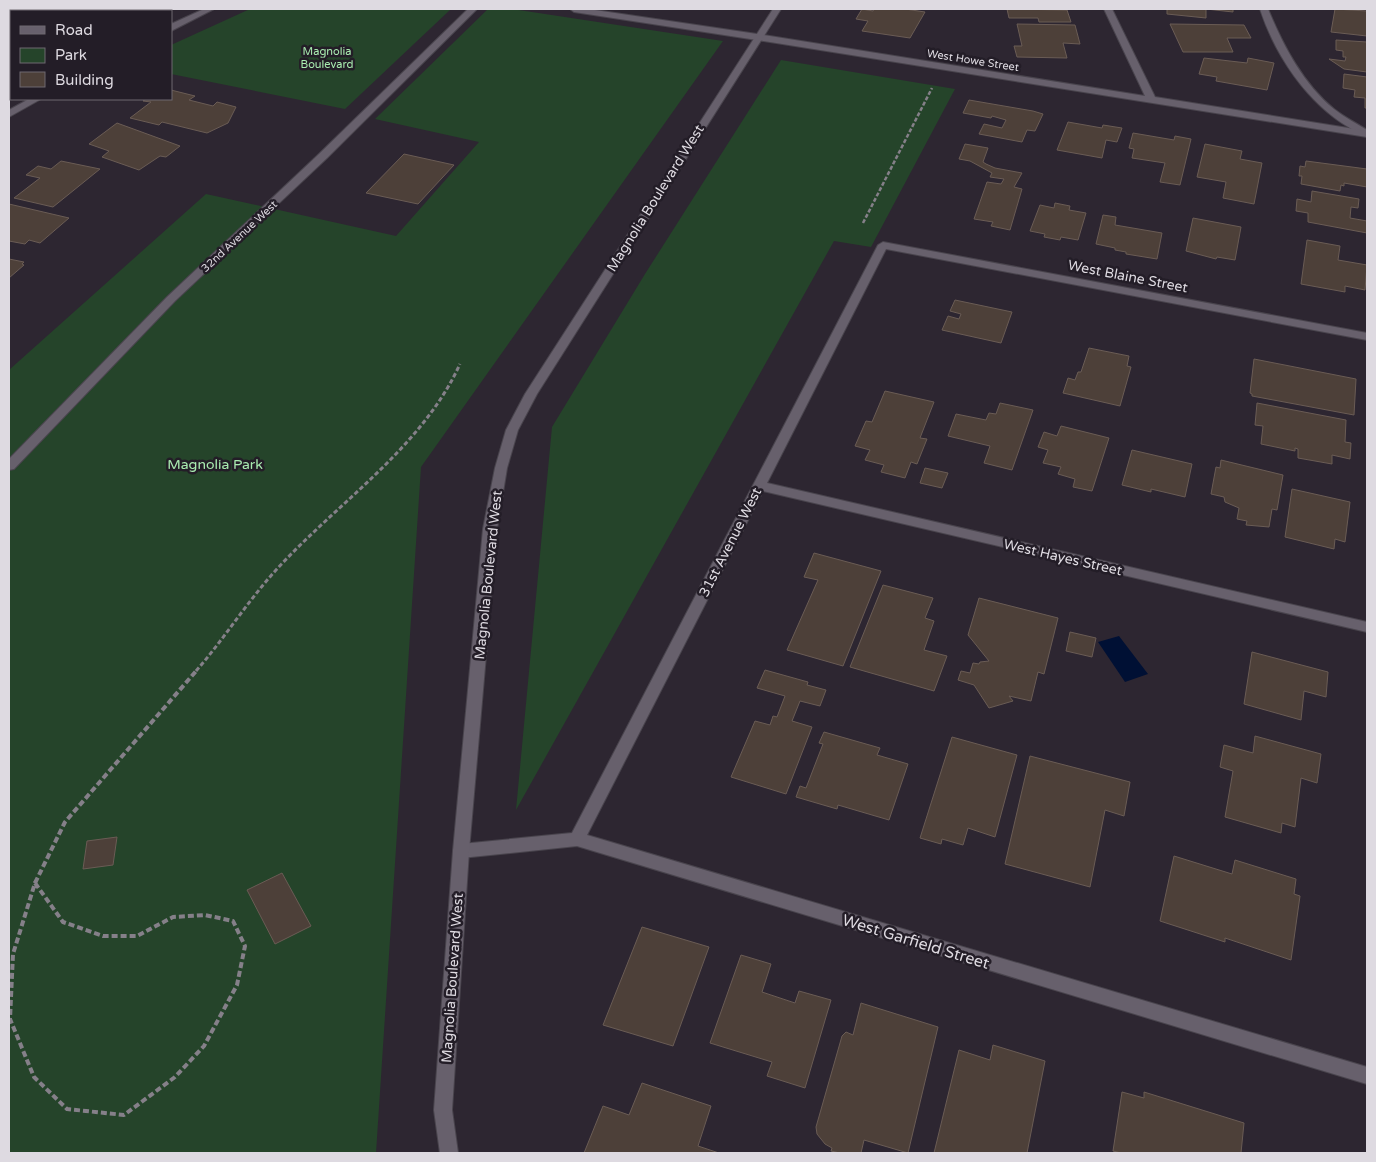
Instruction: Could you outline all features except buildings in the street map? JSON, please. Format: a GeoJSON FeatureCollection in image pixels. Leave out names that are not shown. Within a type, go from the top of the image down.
{"type":"FeatureCollection","features":[{"type":"Feature","properties":{"kind":"street"},"geometry":{"type":"LineString","coordinates":[[172,28],[210,9]]}},
{"type":"Feature","properties":{"kind":"street","name":"32nd Avenue West"},"geometry":{"type":"LineString","coordinates":[[9,466],[171,300],[329,150],[473,9]]}},
{"type":"Feature","properties":{"kind":"street","name":"West Howe Street"},"geometry":{"type":"LineString","coordinates":[[574,9],[1367,134]]}},
{"type":"Feature","properties":{"kind":"street","name":"Magnolia Boulevard West"},"geometry":{"type":"LineString","coordinates":[[449,1153],[443,1110],[461,850],[490,529],[501,468],[512,430],[531,394],[757,37],[777,9]]}},
{"type":"Feature","properties":{"kind":"street"},"geometry":{"type":"LineString","coordinates":[[1108,9],[1151,99]]}},
{"type":"Feature","properties":{"kind":"street"},"geometry":{"type":"LineString","coordinates":[[1264,9],[1273,33],[1306,84],[1328,109],[1367,134]]}},
{"type":"Feature","properties":{"kind":"street"},"geometry":{"type":"LineString","coordinates":[[9,114],[34,100]]}},
{"type":"Feature","properties":{"kind":"street","name":"West Blaine Street"},"geometry":{"type":"LineString","coordinates":[[883,245],[1367,337]]}},
{"type":"Feature","properties":{"kind":"street","name":"31st Avenue West"},"geometry":{"type":"LineString","coordinates":[[577,839],[883,245]]}},
{"type":"Feature","properties":{"kind":"street","name":"West Hayes Street"},"geometry":{"type":"LineString","coordinates":[[759,486],[1367,627]]}},
{"type":"Feature","properties":{"kind":"street","name":"West Garfield Street"},"geometry":{"type":"LineString","coordinates":[[461,850],[577,839],[1367,1076]]}},
{"type":"Feature","properties":{"kind":"path"},"geometry":{"type":"LineString","coordinates":[[863,223],[933,85]]}},
{"type":"Feature","properties":{"kind":"path"},"geometry":{"type":"LineString","coordinates":[[35,883],[63,922],[103,936],[138,936],[173,917],[204,915],[233,921],[245,946],[237,985],[204,1046],[175,1077],[124,1115],[67,1109],[34,1078],[10,1019],[13,954],[35,883],[65,822],[207,659],[276,570],[405,445],[448,390],[460,364]]}},
{"type":"Feature","properties":{"kind":"green space","name":"Magnolia Boulevard"},"geometry":{"type":"Polygon","coordinates":[[[250,9],[451,9],[345,109],[172,74],[172,45],[250,9]]]}},
{"type":"Feature","properties":{"kind":"green space","name":"Magnolia Park"},"geometry":{"type":"Polygon","coordinates":[[[488,9],[512,9],[723,41],[421,467],[376,1153],[9,1153],[9,370],[206,194],[396,236],[479,142],[375,119],[488,9]]]}},
{"type":"Feature","properties":{"kind":"green space"},"geometry":{"type":"Polygon","coordinates":[[[781,60],[955,89],[871,247],[834,241],[516,810],[552,427],[645,274],[781,60]]]}},
{"type":"Feature","properties":{"kind":"water"},"geometry":{"type":"Polygon","coordinates":[[[1119,636],[1148,674],[1125,682],[1098,642],[1119,636]]]}}]}
